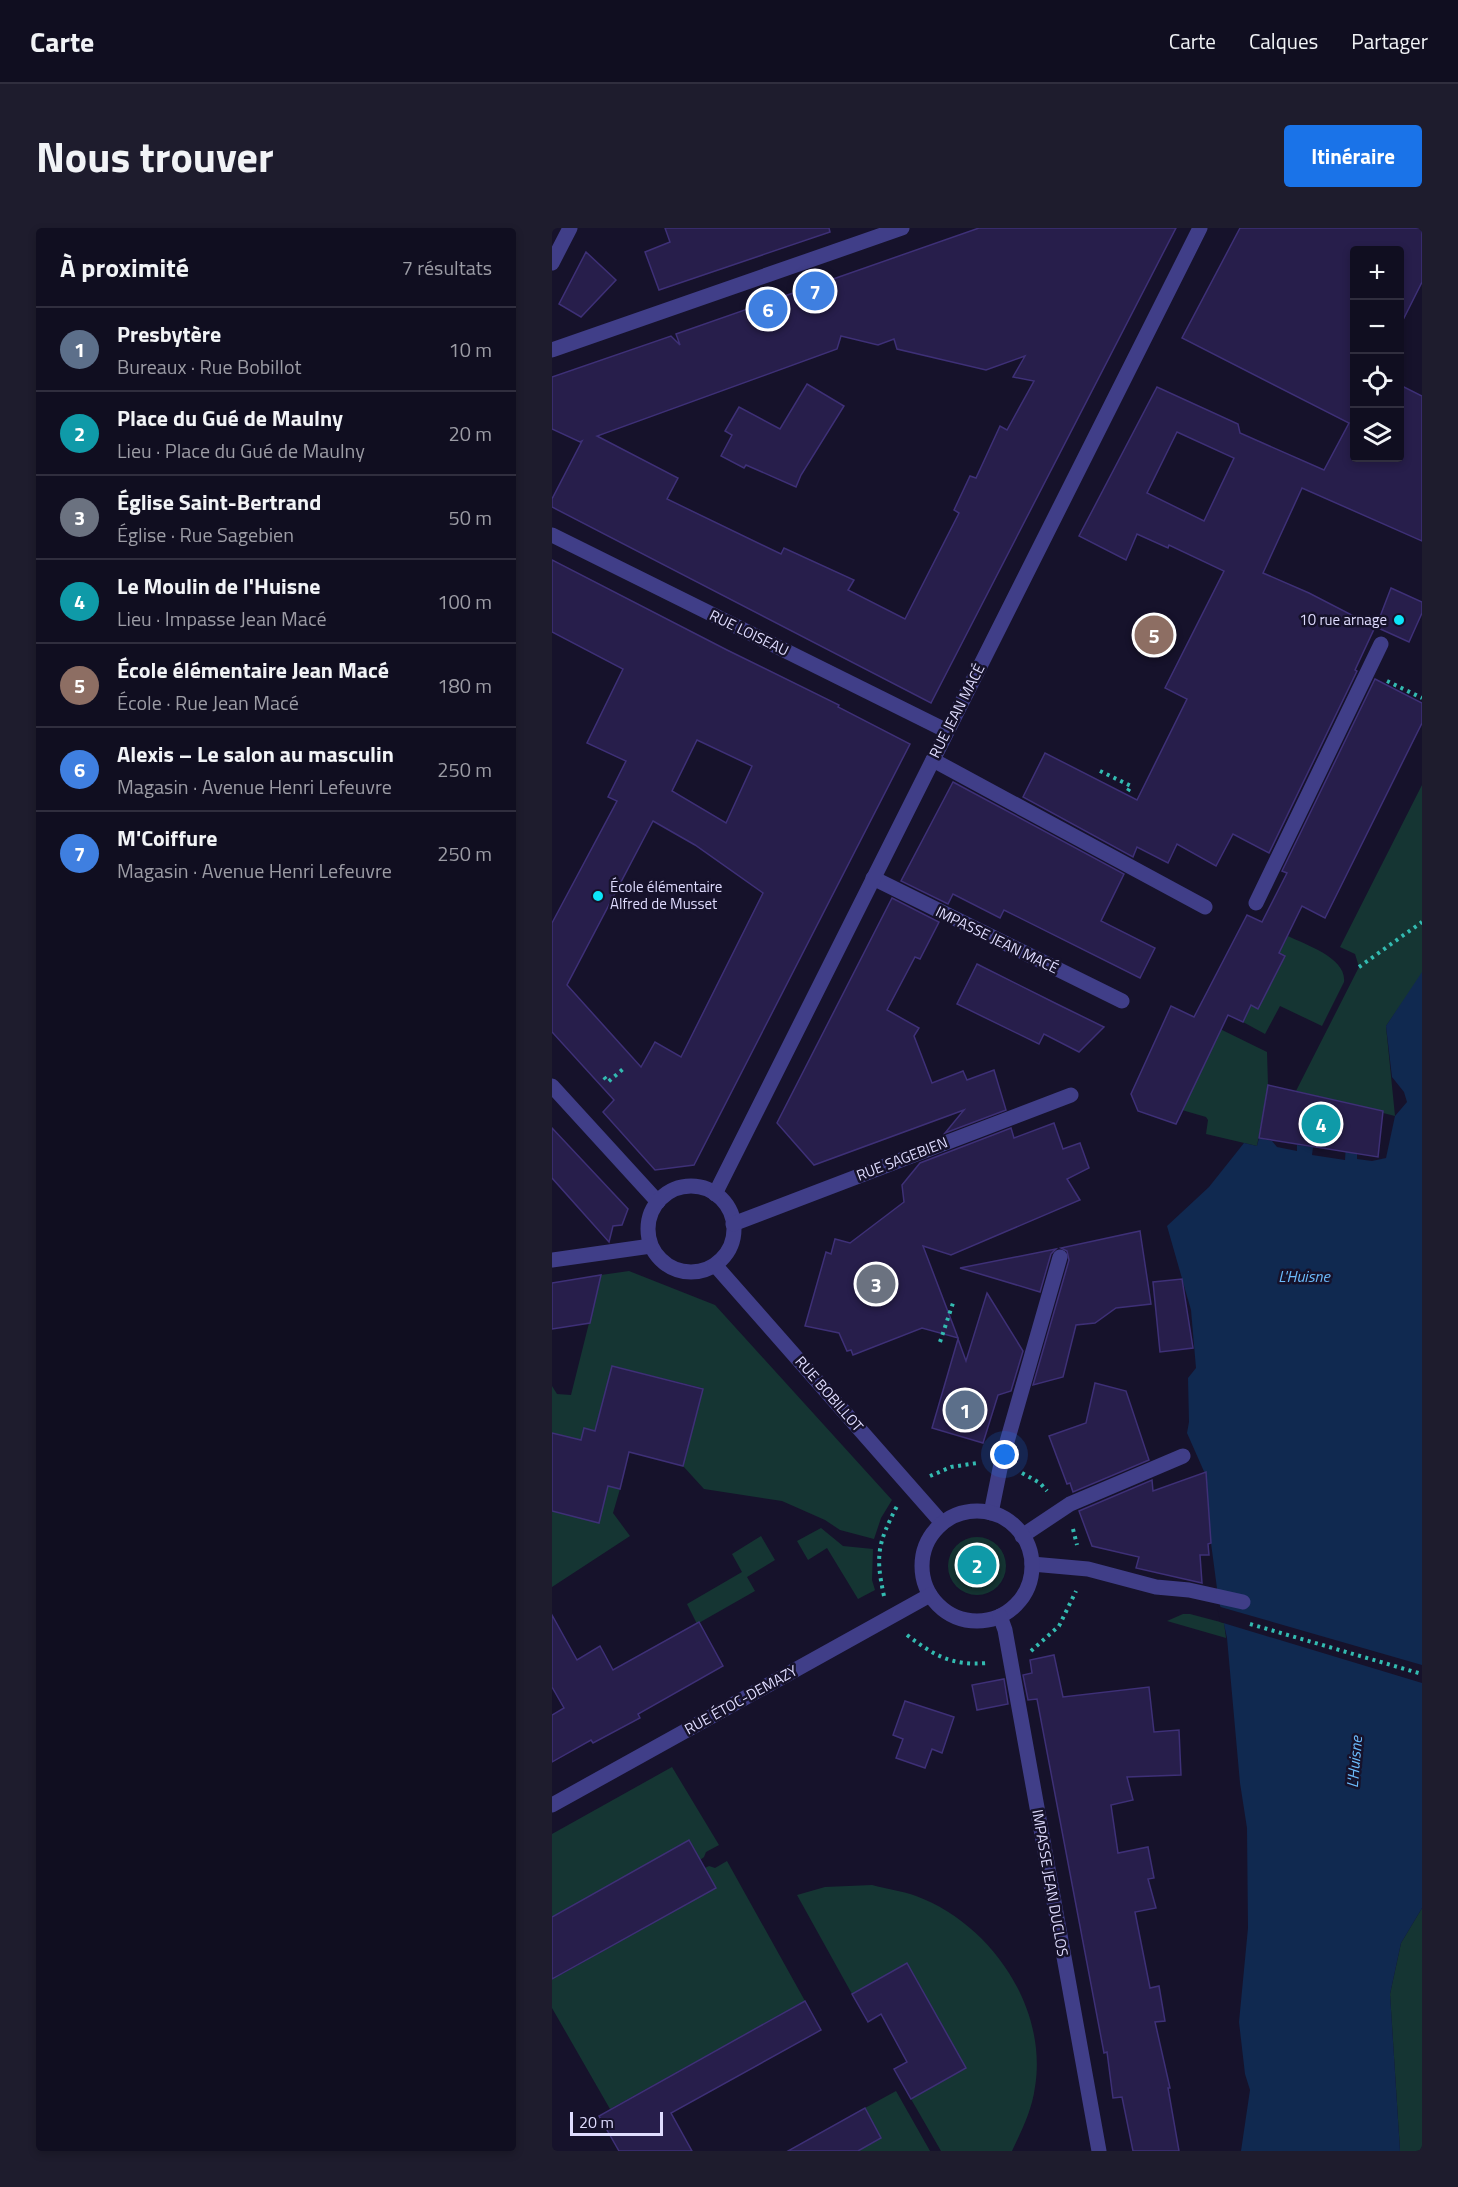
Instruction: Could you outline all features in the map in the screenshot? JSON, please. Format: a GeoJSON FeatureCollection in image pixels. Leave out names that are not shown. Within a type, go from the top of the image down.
{"type":"FeatureCollection","features":[{"type":"Feature","properties":{"kind":"street"},"geometry":{"type":"LineString","coordinates":[[552,263],[570,228]]}},
{"type":"Feature","properties":{"kind":"street"},"geometry":{"type":"LineString","coordinates":[[552,350],[902,228]]}},
{"type":"Feature","properties":{"kind":"street","name":"RUE JEAN MACÉ"},"geometry":{"type":"LineString","coordinates":[[715,1194],[1200,228]]}},
{"type":"Feature","properties":{"kind":"street","name":"RUE LOISEAU"},"geometry":{"type":"LineString","coordinates":[[552,535],[947,731]]}},
{"type":"Feature","properties":{"kind":"street"},"geometry":{"type":"LineString","coordinates":[[1256,903],[1380,645]]}},
{"type":"Feature","properties":{"kind":"street"},"geometry":{"type":"LineString","coordinates":[[933,760],[1205,907]]}},
{"type":"Feature","properties":{"kind":"street","name":"IMPASSE JEAN MACÉ"},"geometry":{"type":"LineString","coordinates":[[873,879],[1122,1001]]}},
{"type":"Feature","properties":{"kind":"street"},"geometry":{"type":"LineString","coordinates":[[552,1086],[658,1202]]}},
{"type":"Feature","properties":{"kind":"street","name":"RUE SAGEBIEN"},"geometry":{"type":"LineString","coordinates":[[733,1224],[1071,1095]]}},
{"type":"Feature","properties":{"kind":"street"},"geometry":{"type":"LineString","coordinates":[[686,1187],[701,1188],[715,1194],[729,1209],[733,1224],[733,1237],[728,1251],[715,1265],[697,1272],[682,1272],[670,1268],[658,1258],[651,1246],[648,1225],[652,1210],[672,1191],[686,1187]]}},
{"type":"Feature","properties":{"kind":"street"},"geometry":{"type":"LineString","coordinates":[[552,1260],[651,1246]]}},
{"type":"Feature","properties":{"kind":"street"},"geometry":{"type":"LineString","coordinates":[[990,1513],[1002,1459],[1060,1257]]}},
{"type":"Feature","properties":{"kind":"street","name":"RUE BOBILLOT"},"geometry":{"type":"LineString","coordinates":[[715,1265],[942,1523]]}},
{"type":"Feature","properties":{"kind":"street"},"geometry":{"type":"LineString","coordinates":[[1022,1536],[1070,1504],[1183,1456]]}},
{"type":"Feature","properties":{"kind":"street"},"geometry":{"type":"LineString","coordinates":[[967,1512],[990,1513],[1010,1523],[1022,1536],[1029,1550],[1032,1564],[1028,1587],[1010,1610],[1000,1616],[979,1621],[960,1619],[947,1612],[930,1595],[923,1574],[924,1552],[932,1534],[942,1523],[967,1512]]}},
{"type":"Feature","properties":{"kind":"street"},"geometry":{"type":"LineString","coordinates":[[1032,1564],[1088,1569],[1156,1587],[1178,1591],[1189,1590],[1243,1602]]}},
{"type":"Feature","properties":{"kind":"street","name":"RUE ÉTOC-DEMAZY"},"geometry":{"type":"LineString","coordinates":[[552,1805],[930,1595]]}},
{"type":"Feature","properties":{"kind":"street","name":"IMPASSE JEAN DUCLOS"},"geometry":{"type":"LineString","coordinates":[[1000,1616],[1005,1630],[1099,2151]]}},
{"type":"Feature","properties":{"kind":"path"},"geometry":{"type":"LineString","coordinates":[[1368,671],[1422,698]]}},
{"type":"Feature","properties":{"kind":"path"},"geometry":{"type":"LineString","coordinates":[[1100,771],[1131,786],[1126,794]]}},
{"type":"Feature","properties":{"kind":"path"},"geometry":{"type":"LineString","coordinates":[[1359,967],[1422,922]]}},
{"type":"Feature","properties":{"kind":"path"},"geometry":{"type":"LineString","coordinates":[[604,1077],[608,1082],[623,1069]]}},
{"type":"Feature","properties":{"kind":"path"},"geometry":{"type":"LineString","coordinates":[[940,1342],[953,1303]]}},
{"type":"Feature","properties":{"kind":"path"},"geometry":{"type":"LineString","coordinates":[[886,1603],[878,1570],[881,1541],[900,1500]]}},
{"type":"Feature","properties":{"kind":"path"},"geometry":{"type":"LineString","coordinates":[[1245,1622],[1422,1674]]}},
{"type":"Feature","properties":{"kind":"path"},"geometry":{"type":"LineString","coordinates":[[905,1633],[933,1654],[966,1664],[996,1662]]}},
{"type":"Feature","properties":{"kind":"green space"},"geometry":{"type":"Polygon","coordinates":[[[1422,785],[1422,974],[1386,1026],[1395,1116],[1296,1091],[1359,967],[1355,954],[1340,947],[1422,785]]]}},
{"type":"Feature","properties":{"kind":"green space"},"geometry":{"type":"Polygon","coordinates":[[[1288,936],[1332,959],[1339,966],[1344,982],[1322,1026],[1280,1006],[1265,1034],[1243,1022],[1251,1005],[1258,1008],[1285,956],[1279,953],[1288,936]]]}},
{"type":"Feature","properties":{"kind":"green space"},"geometry":{"type":"Polygon","coordinates":[[[1216,1027],[1267,1052],[1268,1085],[1257,1146],[1206,1134],[1208,1120],[1206,1117],[1175,1108],[1187,1100],[1212,1048],[1216,1027]]]}},
{"type":"Feature","properties":{"kind":"green space"},"geometry":{"type":"Polygon","coordinates":[[[629,1271],[715,1305],[892,1500],[881,1518],[874,1539],[840,1530],[825,1520],[782,1501],[704,1489],[683,1466],[702,1388],[612,1366],[595,1431],[584,1429],[581,1440],[552,1433],[552,1386],[557,1394],[571,1395],[601,1275],[629,1271]]]}},
{"type":"Feature","properties":{"kind":"green space"},"geometry":{"type":"Polygon","coordinates":[[[608,1486],[620,1489],[613,1513],[630,1536],[552,1587],[552,1511],[599,1522],[608,1486]]]}},
{"type":"Feature","properties":{"kind":"green space"},"geometry":{"type":"Polygon","coordinates":[[[821,1528],[843,1546],[873,1549],[872,1580],[875,1590],[858,1599],[827,1548],[808,1560],[797,1541],[821,1528]]]}},
{"type":"Feature","properties":{"kind":"green space"},"geometry":{"type":"Polygon","coordinates":[[[761,1536],[775,1560],[747,1577],[755,1591],[697,1624],[687,1604],[742,1572],[732,1554],[761,1536]]]}},
{"type":"Feature","properties":{"kind":"green space"},"geometry":{"type":"Polygon","coordinates":[[[977,1537],[988,1539],[1001,1550],[1006,1566],[1004,1577],[993,1590],[977,1595],[966,1593],[953,1582],[948,1566],[950,1555],[961,1542],[977,1537]]]}},
{"type":"Feature","properties":{"kind":"green space"},"geometry":{"type":"Polygon","coordinates":[[[1183,1614],[1224,1623],[1226,1638],[1167,1621],[1183,1614]]]}},
{"type":"Feature","properties":{"kind":"green space"},"geometry":{"type":"Polygon","coordinates":[[[672,1767],[719,1845],[706,1852],[700,1860],[689,1840],[552,1917],[552,1834],[672,1767]]]}},
{"type":"Feature","properties":{"kind":"green space"},"geometry":{"type":"Polygon","coordinates":[[[727,1861],[805,2001],[610,2109],[552,2008],[552,1961],[562,1974],[715,1888],[705,1868],[709,1866],[715,1868],[727,1861]]]}},
{"type":"Feature","properties":{"kind":"green space"},"geometry":{"type":"Polygon","coordinates":[[[872,1885],[916,1896],[943,1909],[968,1926],[990,1947],[1008,1972],[1023,1999],[1032,2027],[1037,2057],[1035,2087],[1029,2112],[1012,2151],[941,2151],[911,2099],[965,2068],[906,1964],[852,1994],[797,1895],[825,1887],[872,1885]]]}},
{"type":"Feature","properties":{"kind":"green space"},"geometry":{"type":"Polygon","coordinates":[[[1422,1908],[1422,2151],[1400,2151],[1390,1994],[1401,1943],[1422,1908]]]}},
{"type":"Feature","properties":{"kind":"green space"},"geometry":{"type":"Polygon","coordinates":[[[896,2091],[930,2151],[858,2151],[881,2138],[865,2108],[896,2091]]]}},
{"type":"Feature","properties":{"kind":"water","name":"L'Huisne"},"geometry":{"type":"Polygon","coordinates":[[[1422,972],[1422,1908],[1401,1943],[1390,1994],[1400,2151],[1241,2151],[1250,2090],[1245,2074],[1239,2022],[1248,1928],[1247,1828],[1240,1783],[1227,1638],[1218,1596],[1211,1543],[1206,1476],[1187,1433],[1188,1378],[1196,1368],[1191,1310],[1167,1226],[1209,1187],[1244,1143],[1257,1146],[1259,1138],[1272,1141],[1277,1147],[1297,1151],[1297,1145],[1313,1147],[1312,1155],[1345,1160],[1346,1144],[1357,1145],[1357,1159],[1372,1161],[1386,1158],[1395,1116],[1407,1102],[1404,1092],[1392,1077],[1386,1026],[1422,972]]]}},
{"type":"Feature","properties":{"kind":"pier"},"geometry":{"type":"Polygon","coordinates":[[[1217,1606],[1422,1665],[1422,1683],[1220,1622],[1217,1606]]]}},
{"type":"Feature","properties":{"kind":"building"},"geometry":{"type":"Polygon","coordinates":[[[665,228],[829,228],[830,232],[659,290],[645,252],[670,242],[665,228]]]}},
{"type":"Feature","properties":{"kind":"building"},"geometry":{"type":"Polygon","coordinates":[[[979,228],[1176,228],[931,703],[552,507],[552,499],[582,441],[552,429],[552,377],[671,336],[680,345],[676,334],[979,228]],[[841,336],[837,349],[597,436],[678,478],[667,499],[781,554],[784,548],[854,580],[848,590],[905,619],[959,513],[954,510],[970,476],[976,478],[1000,426],[1007,430],[1034,381],[1013,377],[1025,356],[986,370],[897,349],[894,339],[878,345],[841,336]]]}},
{"type":"Feature","properties":{"kind":"building"},"geometry":{"type":"Polygon","coordinates":[[[1240,228],[1422,228],[1422,282],[1404,318],[1404,246],[1350,246],[1350,462],[1404,462],[1404,387],[1422,396],[1422,541],[1302,488],[1263,573],[1309,593],[1375,627],[1355,670],[1357,671],[1269,853],[1233,834],[1216,866],[1177,844],[1168,863],[1137,847],[1133,857],[1023,797],[1045,753],[1137,800],[1187,699],[1165,688],[1224,571],[1169,545],[1168,548],[1137,534],[1126,560],[1079,536],[1157,387],[1238,424],[1240,433],[1324,470],[1349,423],[1182,338],[1240,228]],[[1177,432],[1147,493],[1204,521],[1234,458],[1177,432]]]}},
{"type":"Feature","properties":{"kind":"building"},"geometry":{"type":"Polygon","coordinates":[[[586,252],[616,280],[581,317],[559,304],[586,252]]]}},
{"type":"Feature","properties":{"kind":"building"},"geometry":{"type":"Polygon","coordinates":[[[807,384],[844,406],[801,475],[796,487],[746,465],[744,468],[721,456],[732,435],[725,431],[739,407],[780,429],[807,384]]]}},
{"type":"Feature","properties":{"kind":"building"},"geometry":{"type":"Polygon","coordinates":[[[552,560],[839,705],[838,707],[910,744],[694,1165],[655,1170],[603,1112],[614,1100],[552,1032],[552,923],[617,801],[608,797],[626,761],[587,743],[623,669],[552,632],[552,560]],[[697,740],[672,791],[726,823],[752,766],[697,740]],[[653,821],[567,985],[641,1067],[655,1042],[681,1057],[763,893],[695,845],[653,821]]]}},
{"type":"Feature","properties":{"kind":"building","name":"10 rue arnage"},"geometry":{"type":"Polygon","coordinates":[[[1391,588],[1422,602],[1422,613],[1409,642],[1376,627],[1391,588]]]}},
{"type":"Feature","properties":{"kind":"building"},"geometry":{"type":"Polygon","coordinates":[[[1375,679],[1422,703],[1422,723],[1325,918],[1302,906],[1279,953],[1285,956],[1258,1009],[1251,1005],[1243,1022],[1228,1015],[1176,1124],[1138,1111],[1131,1094],[1171,1006],[1194,1017],[1247,915],[1262,922],[1287,873],[1282,871],[1375,679]]]}},
{"type":"Feature","properties":{"kind":"building"},"geometry":{"type":"Polygon","coordinates":[[[953,782],[1124,874],[1101,921],[1155,948],[1140,978],[1004,910],[1000,918],[953,894],[948,904],[901,881],[953,782]]]}},
{"type":"Feature","properties":{"kind":"building"},"geometry":{"type":"Polygon","coordinates":[[[892,898],[939,922],[920,959],[915,957],[887,1010],[919,1028],[914,1036],[932,1083],[963,1071],[967,1080],[994,1070],[1006,1110],[945,1133],[964,1110],[814,1165],[777,1123],[892,898]]]}},
{"type":"Feature","properties":{"kind":"building"},"geometry":{"type":"Polygon","coordinates":[[[977,964],[1104,1027],[1079,1052],[1044,1034],[1039,1044],[957,1004],[977,964]]]}},
{"type":"Feature","properties":{"kind":"building"},"geometry":{"type":"Polygon","coordinates":[[[1268,1085],[1383,1111],[1378,1157],[1259,1138],[1268,1085]]]}},
{"type":"Feature","properties":{"kind":"building"},"geometry":{"type":"Polygon","coordinates":[[[1054,1123],[1063,1149],[1080,1143],[1089,1168],[1067,1179],[1080,1200],[951,1255],[923,1246],[958,1338],[922,1328],[853,1355],[851,1350],[847,1351],[839,1333],[805,1326],[826,1252],[831,1254],[835,1239],[850,1243],[904,1202],[902,1185],[920,1163],[1011,1128],[1014,1138],[1054,1123]]]}},
{"type":"Feature","properties":{"kind":"building"},"geometry":{"type":"Polygon","coordinates":[[[552,1128],[628,1209],[622,1225],[613,1226],[609,1242],[552,1178],[552,1128]]]}},
{"type":"Feature","properties":{"kind":"building"},"geometry":{"type":"Polygon","coordinates":[[[1140,1231],[1151,1304],[1116,1308],[1095,1323],[1076,1325],[1063,1377],[1033,1385],[1069,1260],[1067,1251],[1061,1248],[1140,1231]]]}},
{"type":"Feature","properties":{"kind":"building"},"geometry":{"type":"Polygon","coordinates":[[[1056,1249],[1051,1254],[1040,1292],[960,1268],[1056,1249]]]}},
{"type":"Feature","properties":{"kind":"building"},"geometry":{"type":"Polygon","coordinates":[[[601,1275],[590,1323],[552,1329],[552,1283],[601,1275]]]}},
{"type":"Feature","properties":{"kind":"building"},"geometry":{"type":"Polygon","coordinates":[[[1182,1279],[1193,1348],[1160,1352],[1153,1282],[1182,1279]]]}},
{"type":"Feature","properties":{"kind":"building"},"geometry":{"type":"Polygon","coordinates":[[[987,1293],[1023,1351],[1011,1391],[998,1395],[983,1443],[932,1428],[958,1339],[966,1361],[987,1293]]]}},
{"type":"Feature","properties":{"kind":"building"},"geometry":{"type":"Polygon","coordinates":[[[612,1366],[703,1389],[683,1466],[629,1452],[620,1489],[608,1486],[599,1523],[552,1511],[552,1433],[581,1440],[584,1428],[595,1431],[612,1366]]]}},
{"type":"Feature","properties":{"kind":"building"},"geometry":{"type":"Polygon","coordinates":[[[1095,1383],[1126,1391],[1149,1460],[1073,1492],[1070,1483],[1067,1484],[1049,1436],[1086,1423],[1095,1383]]]}},
{"type":"Feature","properties":{"kind":"building"},"geometry":{"type":"Polygon","coordinates":[[[1206,1472],[1211,1543],[1208,1544],[1209,1555],[1200,1555],[1202,1583],[1136,1568],[1139,1557],[1092,1546],[1079,1511],[1152,1480],[1153,1491],[1206,1472]]]}},
{"type":"Feature","properties":{"kind":"building"},"geometry":{"type":"Polygon","coordinates":[[[552,1615],[577,1660],[600,1646],[613,1670],[699,1622],[723,1666],[638,1714],[640,1718],[593,1743],[591,1740],[552,1762],[552,1715],[564,1708],[552,1687],[552,1615]]]}},
{"type":"Feature","properties":{"kind":"building"},"geometry":{"type":"Polygon","coordinates":[[[1054,1655],[1063,1697],[1149,1687],[1154,1732],[1179,1730],[1181,1775],[1127,1777],[1133,1800],[1111,1805],[1118,1853],[1148,1847],[1154,1878],[1148,1879],[1156,1908],[1135,1912],[1150,1988],[1159,1986],[1165,2021],[1155,2022],[1170,2088],[1168,2088],[1179,2151],[1133,2151],[1122,2097],[1113,2098],[1107,2052],[1104,2053],[1037,1699],[1028,1700],[1023,1675],[1032,1673],[1030,1660],[1054,1655]]]}},
{"type":"Feature","properties":{"kind":"building"},"geometry":{"type":"Polygon","coordinates":[[[1004,1679],[1008,1704],[977,1710],[972,1685],[1004,1679]]]}},
{"type":"Feature","properties":{"kind":"building"},"geometry":{"type":"Polygon","coordinates":[[[905,1701],[954,1717],[942,1753],[932,1749],[925,1768],[896,1758],[903,1739],[893,1735],[905,1701]]]}},
{"type":"Feature","properties":{"kind":"building"},"geometry":{"type":"Polygon","coordinates":[[[689,1840],[716,1888],[552,1979],[552,1917],[689,1840]]]}},
{"type":"Feature","properties":{"kind":"building"},"geometry":{"type":"Polygon","coordinates":[[[907,1963],[966,2068],[911,2099],[894,2069],[907,2062],[881,2014],[868,2022],[852,1994],[907,1963]]]}},
{"type":"Feature","properties":{"kind":"building"},"geometry":{"type":"Polygon","coordinates":[[[805,2001],[821,2030],[671,2113],[692,2151],[619,2151],[599,2116],[805,2001]]]}},
{"type":"Feature","properties":{"kind":"building"},"geometry":{"type":"Polygon","coordinates":[[[865,2108],[881,2138],[858,2151],[788,2151],[865,2108]]]}},
{"type":"Feature","properties":{"kind":"place","name":"M'Coiffure"},"geometry":{"type":"Point","coordinates":[815,291]}},
{"type":"Feature","properties":{"kind":"place","name":"Alexis – Le salon au masculin"},"geometry":{"type":"Point","coordinates":[768,309]}},
{"type":"Feature","properties":{"kind":"place","name":"10 rue arnage"},"geometry":{"type":"Point","coordinates":[1399,620]}},
{"type":"Feature","properties":{"kind":"place","name":"École élémentaire Jean Macé"},"geometry":{"type":"Point","coordinates":[1154,635]}},
{"type":"Feature","properties":{"kind":"place","name":"École élémentaire Alfred de Musset"},"geometry":{"type":"Point","coordinates":[598,896]}},
{"type":"Feature","properties":{"kind":"place","name":"Le Moulin de l'Huisne"},"geometry":{"type":"Point","coordinates":[1321,1124]}},
{"type":"Feature","properties":{"kind":"place","name":"Église Saint-Bertrand"},"geometry":{"type":"Point","coordinates":[876,1284]}},
{"type":"Feature","properties":{"kind":"place","name":"Presbytère"},"geometry":{"type":"Point","coordinates":[965,1410]}},
{"type":"Feature","properties":{"kind":"place","name":"Place du Gué de Maulny"},"geometry":{"type":"Point","coordinates":[977,1565]}}]}
